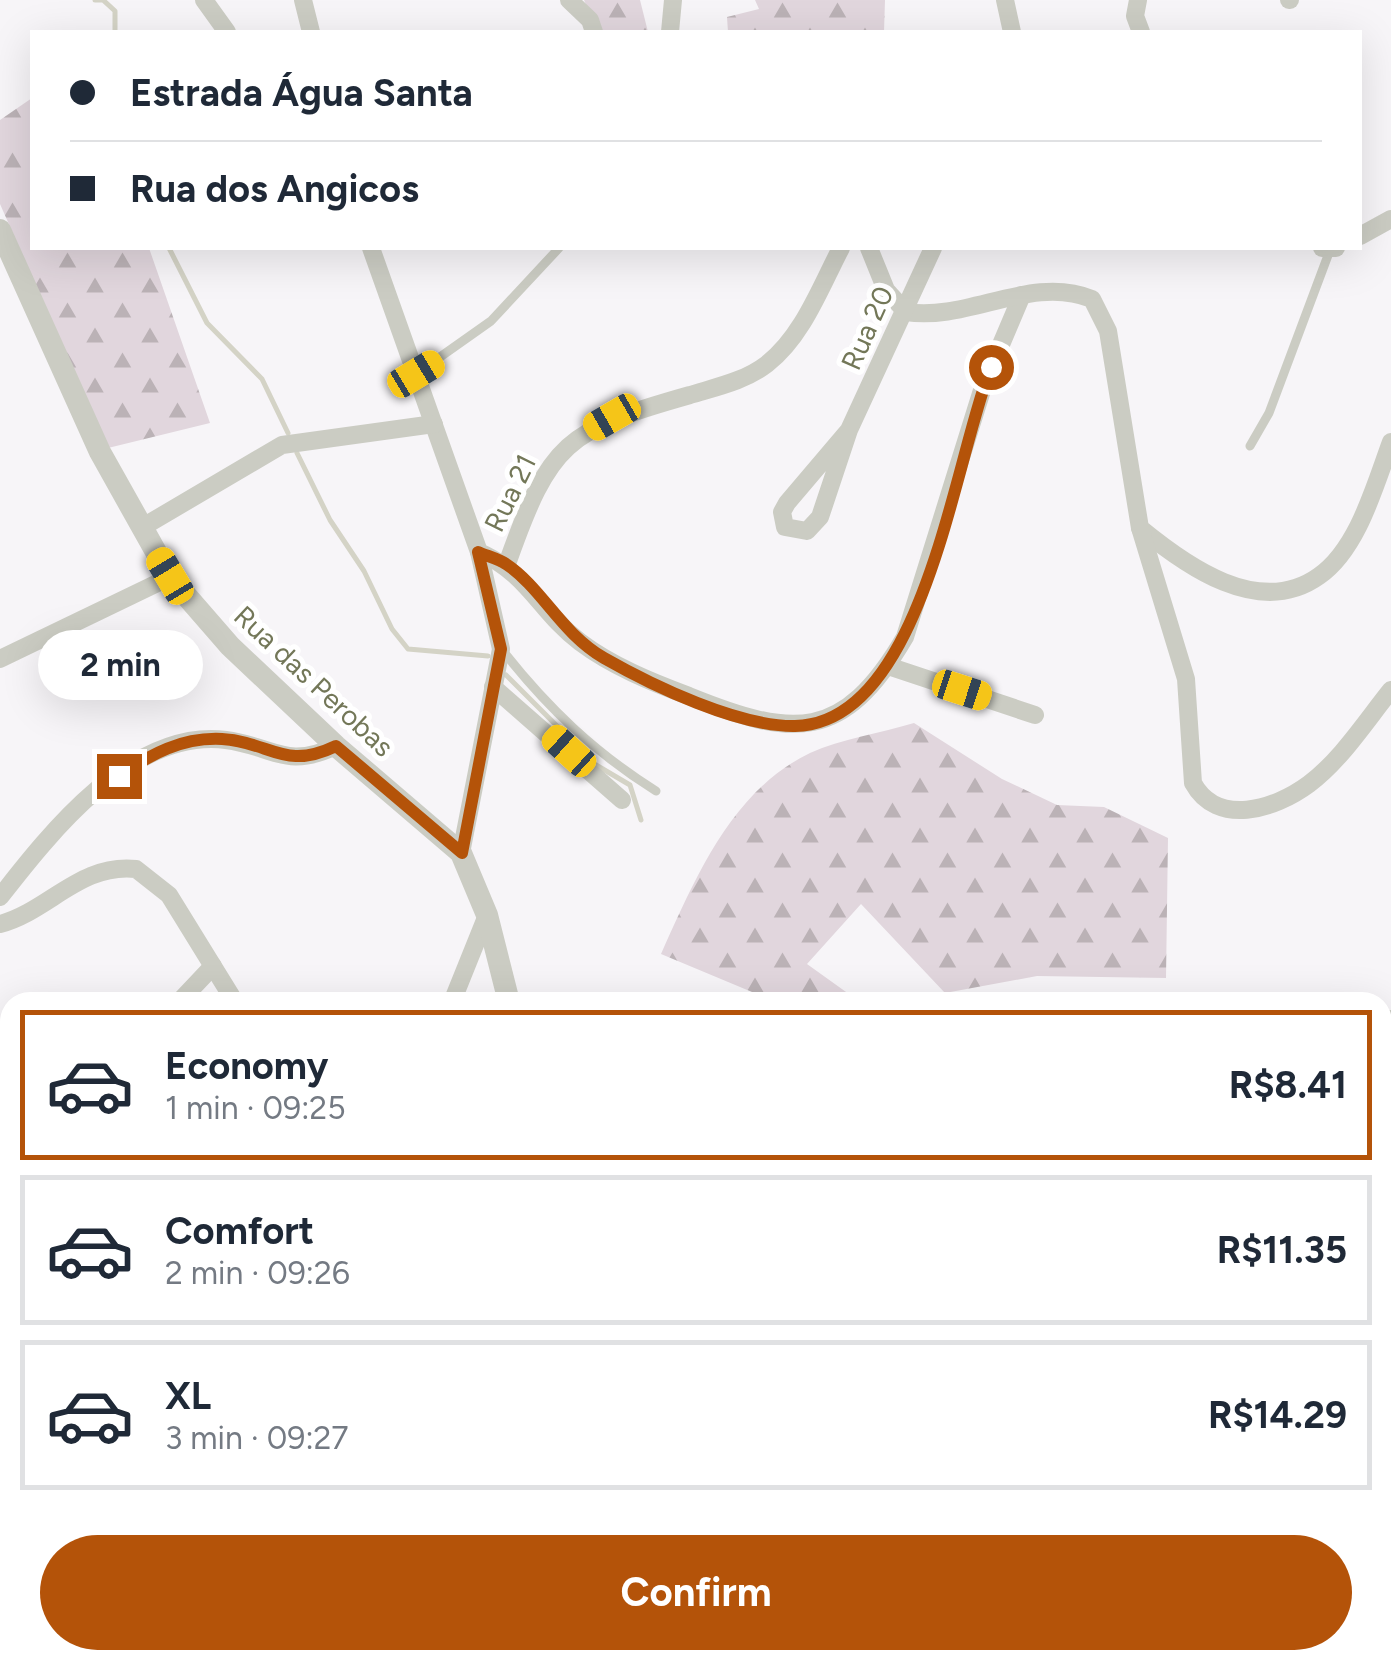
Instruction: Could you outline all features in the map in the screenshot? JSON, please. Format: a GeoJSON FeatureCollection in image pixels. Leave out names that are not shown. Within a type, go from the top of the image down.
{"type":"FeatureCollection","features":[{"type":"Feature","properties":{"kind":"street"},"geometry":{"type":"LineString","coordinates":[[204,0],[226,30]]}},
{"type":"Feature","properties":{"kind":"street"},"geometry":{"type":"LineString","coordinates":[[303,0],[310,30]]}},
{"type":"Feature","properties":{"kind":"street"},"geometry":{"type":"LineString","coordinates":[[569,0],[590,20],[593,30]]}},
{"type":"Feature","properties":{"kind":"street"},"geometry":{"type":"LineString","coordinates":[[670,30],[673,0]]}},
{"type":"Feature","properties":{"kind":"street"},"geometry":{"type":"LineString","coordinates":[[1005,0],[1012,30]]}},
{"type":"Feature","properties":{"kind":"street"},"geometry":{"type":"LineString","coordinates":[[1138,0],[1135,16],[1140,30]]}},
{"type":"Feature","properties":{"kind":"street"},"geometry":{"type":"LineString","coordinates":[[1362,235],[1391,218]]}},
{"type":"Feature","properties":{"kind":"street","name":"Rua das Perobas"},"geometry":{"type":"LineString","coordinates":[[0,230],[69,386],[141,528],[170,576],[230,646],[336,746],[462,853],[487,915],[506,992]]}},
{"type":"Feature","properties":{"kind":"street"},"geometry":{"type":"LineString","coordinates":[[372,250],[478,552],[501,649],[462,853]]}},
{"type":"Feature","properties":{"kind":"street","name":"Rua 21"},"geometry":{"type":"LineString","coordinates":[[507,564],[534,493],[552,463],[576,438],[612,417],[738,381],[768,363],[791,339],[840,250]]}},
{"type":"Feature","properties":{"kind":"street"},"geometry":{"type":"LineString","coordinates":[[870,250],[886,290],[906,312],[941,313],[1022,296],[1075,292],[1092,300],[1102,312],[1140,528],[1186,678],[1193,784],[1201,798],[1212,806],[1239,812],[1306,786],[1334,761],[1391,690]]}},
{"type":"Feature","properties":{"kind":"street","name":"Rua 20"},"geometry":{"type":"LineString","coordinates":[[849,430],[787,503],[782,512],[785,527],[807,531],[820,518],[849,430],[932,250]]}},
{"type":"Feature","properties":{"kind":"street"},"geometry":{"type":"LineString","coordinates":[[478,552],[507,564],[567,630],[602,657],[743,718],[798,726],[827,720],[846,709],[888,666],[916,614],[983,387],[1022,296]]}},
{"type":"Feature","properties":{"kind":"street"},"geometry":{"type":"LineString","coordinates":[[141,528],[282,445],[434,424]]}},
{"type":"Feature","properties":{"kind":"street"},"geometry":{"type":"LineString","coordinates":[[1140,528],[1186,567],[1208,577],[1264,590],[1292,588],[1318,577],[1334,561],[1359,522],[1391,442]]}},
{"type":"Feature","properties":{"kind":"street"},"geometry":{"type":"LineString","coordinates":[[0,659],[170,576]]}},
{"type":"Feature","properties":{"kind":"street"},"geometry":{"type":"LineString","coordinates":[[888,666],[1035,715]]}},
{"type":"Feature","properties":{"kind":"street"},"geometry":{"type":"LineString","coordinates":[[494,687],[622,800]]}},
{"type":"Feature","properties":{"kind":"street"},"geometry":{"type":"LineString","coordinates":[[0,898],[80,803],[154,752],[185,741],[222,739],[295,758],[312,757],[336,746]]}},
{"type":"Feature","properties":{"kind":"street"},"geometry":{"type":"LineString","coordinates":[[0,924],[19,918],[98,871],[136,869],[169,895],[229,992]]}},
{"type":"Feature","properties":{"kind":"street"},"geometry":{"type":"LineString","coordinates":[[456,992],[487,915]]}},
{"type":"Feature","properties":{"kind":"street"},"geometry":{"type":"LineString","coordinates":[[188,992],[213,966]]}},
{"type":"Feature","properties":{"kind":"lane"},"geometry":{"type":"LineString","coordinates":[[416,374],[482,329],[558,250]]}},
{"type":"Feature","properties":{"kind":"lane"},"geometry":{"type":"LineString","coordinates":[[1250,446],[1268,413],[1328,250]]}},
{"type":"Feature","properties":{"kind":"lane"},"geometry":{"type":"LineString","coordinates":[[501,649],[559,719],[592,748],[656,791]]}},
{"type":"Feature","properties":{"kind":"green space"},"geometry":{"type":"Polygon","coordinates":[[[584,0],[640,0],[648,30],[597,30],[584,0]]]}},
{"type":"Feature","properties":{"kind":"green space"},"geometry":{"type":"Polygon","coordinates":[[[755,0],[885,0],[884,30],[728,30],[727,17],[759,9],[755,0]]]}},
{"type":"Feature","properties":{"kind":"green space"},"geometry":{"type":"Polygon","coordinates":[[[30,99],[30,250],[150,250],[210,423],[108,448],[0,204],[0,120],[30,99]]]}},
{"type":"Feature","properties":{"kind":"green space"},"geometry":{"type":"Polygon","coordinates":[[[914,723],[1002,779],[1057,805],[1104,807],[1168,838],[1166,978],[1037,976],[944,992],[861,904],[807,964],[846,992],[752,992],[661,954],[702,867],[737,814],[782,769],[810,753],[914,723]]]}},
{"type":"Feature","properties":{"kind":"waterway"},"geometry":{"type":"LineString","coordinates":[[95,0],[103,0],[115,11],[115,30]]}},
{"type":"Feature","properties":{"kind":"waterway"},"geometry":{"type":"LineString","coordinates":[[170,250],[207,323],[262,379],[288,433]]}},
{"type":"Feature","properties":{"kind":"waterway"},"geometry":{"type":"LineString","coordinates":[[297,453],[330,520],[364,571],[392,629],[408,649],[488,656]]}},
{"type":"Feature","properties":{"kind":"waterway"},"geometry":{"type":"LineString","coordinates":[[506,675],[596,765],[630,785],[641,820]]}},
{"type":"Feature","properties":{"kind":"route"},"geometry":{"type":"LineString","coordinates":[[119,776],[154,752],[185,741],[222,739],[295,758],[312,757],[336,746],[462,853],[501,649],[478,552],[507,564],[577,640],[652,682],[743,718],[798,726],[827,720],[846,709],[888,666],[916,614],[991,367]]}}]}
